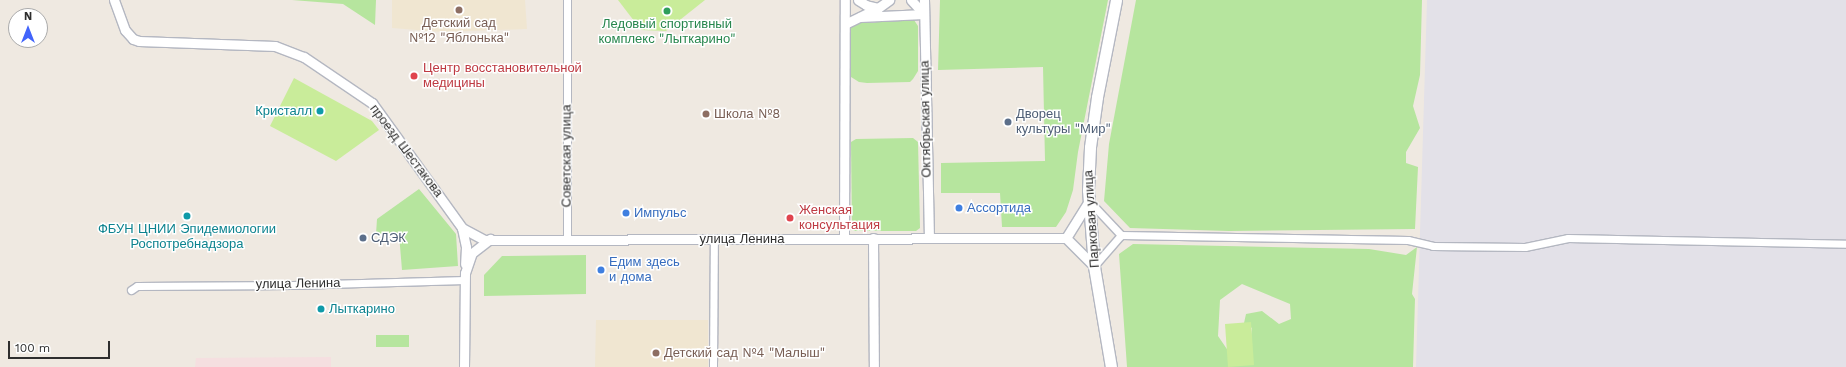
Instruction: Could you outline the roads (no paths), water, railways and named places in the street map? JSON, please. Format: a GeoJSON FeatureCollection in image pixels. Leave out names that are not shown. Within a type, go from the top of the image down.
{"type":"FeatureCollection","features":[{"type":"Feature","properties":{"kind":"main road","name":"Парковая улица"},"geometry":{"type":"LineString","coordinates":[[1111,367],[1094,266],[1089,201],[1090,147],[1097,97],[1116,0]]}},
{"type":"Feature","properties":{"kind":"street","name":"проезд Шестакова"},"geometry":{"type":"LineString","coordinates":[[114,0],[120,21],[128,35],[139,41],[275,46],[304,57],[372,103],[462,228],[485,240],[490,239]]}},
{"type":"Feature","properties":{"kind":"street","name":"Советская улица"},"geometry":{"type":"LineString","coordinates":[[567,0],[567,239]]}},
{"type":"Feature","properties":{"kind":"street"},"geometry":{"type":"LineString","coordinates":[[844,238],[845,0]]}},
{"type":"Feature","properties":{"kind":"street"},"geometry":{"type":"LineString","coordinates":[[858,0],[866,5],[884,4]]}},
{"type":"Feature","properties":{"kind":"street"},"geometry":{"type":"LineString","coordinates":[[910,0],[924,14]]}},
{"type":"Feature","properties":{"kind":"street","name":"Октябрьская улица"},"geometry":{"type":"LineString","coordinates":[[924,0],[929,238]]}},
{"type":"Feature","properties":{"kind":"street"},"geometry":{"type":"LineString","coordinates":[[845,24],[884,4]]}},
{"type":"Feature","properties":{"kind":"street"},"geometry":{"type":"LineString","coordinates":[[860,17],[924,14]]}},
{"type":"Feature","properties":{"kind":"street"},"geometry":{"type":"LineString","coordinates":[[1121,235],[1094,266],[1066,238],[1089,201],[1121,235],[1408,240],[1441,246],[1525,247],[1568,238],[1846,244]]}},
{"type":"Feature","properties":{"kind":"street"},"geometry":{"type":"LineString","coordinates":[[462,228],[466,247],[464,367]]}},
{"type":"Feature","properties":{"kind":"street"},"geometry":{"type":"LineString","coordinates":[[873,238],[874,367]]}},
{"type":"Feature","properties":{"kind":"street","name":"улица Ленина"},"geometry":{"type":"LineString","coordinates":[[490,239],[1066,238]]}},
{"type":"Feature","properties":{"kind":"street"},"geometry":{"type":"LineString","coordinates":[[465,276],[472,253],[490,239]]}},
{"type":"Feature","properties":{"kind":"street"},"geometry":{"type":"LineString","coordinates":[[714,239],[714,367]]}},
{"type":"Feature","properties":{"kind":"street","name":"улица Ленина"},"geometry":{"type":"LineString","coordinates":[[131,290],[137,286],[293,285],[465,276]]}},
{"type":"Feature","properties":{"kind":"place","name":"Детский сад №12 \"Яблонька\""},"geometry":{"type":"Point","coordinates":[459,10]}},
{"type":"Feature","properties":{"kind":"place","name":"Ледовый спортивный комплекс \"Лыткарино\""},"geometry":{"type":"Point","coordinates":[667,11]}},
{"type":"Feature","properties":{"kind":"place","name":"Центр восстановительной медицины"},"geometry":{"type":"Point","coordinates":[414,76]}},
{"type":"Feature","properties":{"kind":"place","name":"Кристалл"},"geometry":{"type":"Point","coordinates":[320,111]}},
{"type":"Feature","properties":{"kind":"place","name":"Школа №8"},"geometry":{"type":"Point","coordinates":[706,114]}},
{"type":"Feature","properties":{"kind":"place","name":"Дворец культуры \"Мир\""},"geometry":{"type":"Point","coordinates":[1008,122]}},
{"type":"Feature","properties":{"kind":"place","name":"Ассортида"},"geometry":{"type":"Point","coordinates":[959,208]}},
{"type":"Feature","properties":{"kind":"place","name":"Импульс"},"geometry":{"type":"Point","coordinates":[626,213]}},
{"type":"Feature","properties":{"kind":"place","name":"ФБУН ЦНИИ Эпидемиологии Роспотребнадзора"},"geometry":{"type":"Point","coordinates":[187,216]}},
{"type":"Feature","properties":{"kind":"place","name":"Женская консультация"},"geometry":{"type":"Point","coordinates":[790,218]}},
{"type":"Feature","properties":{"kind":"place","name":"СДЭК"},"geometry":{"type":"Point","coordinates":[363,238]}},
{"type":"Feature","properties":{"kind":"place","name":"Едим здесь и дома"},"geometry":{"type":"Point","coordinates":[601,270]}},
{"type":"Feature","properties":{"kind":"place","name":"Лыткарино"},"geometry":{"type":"Point","coordinates":[321,309]}},
{"type":"Feature","properties":{"kind":"place","name":"Детский сад №4 \"Малыш\""},"geometry":{"type":"Point","coordinates":[656,353]}}]}
